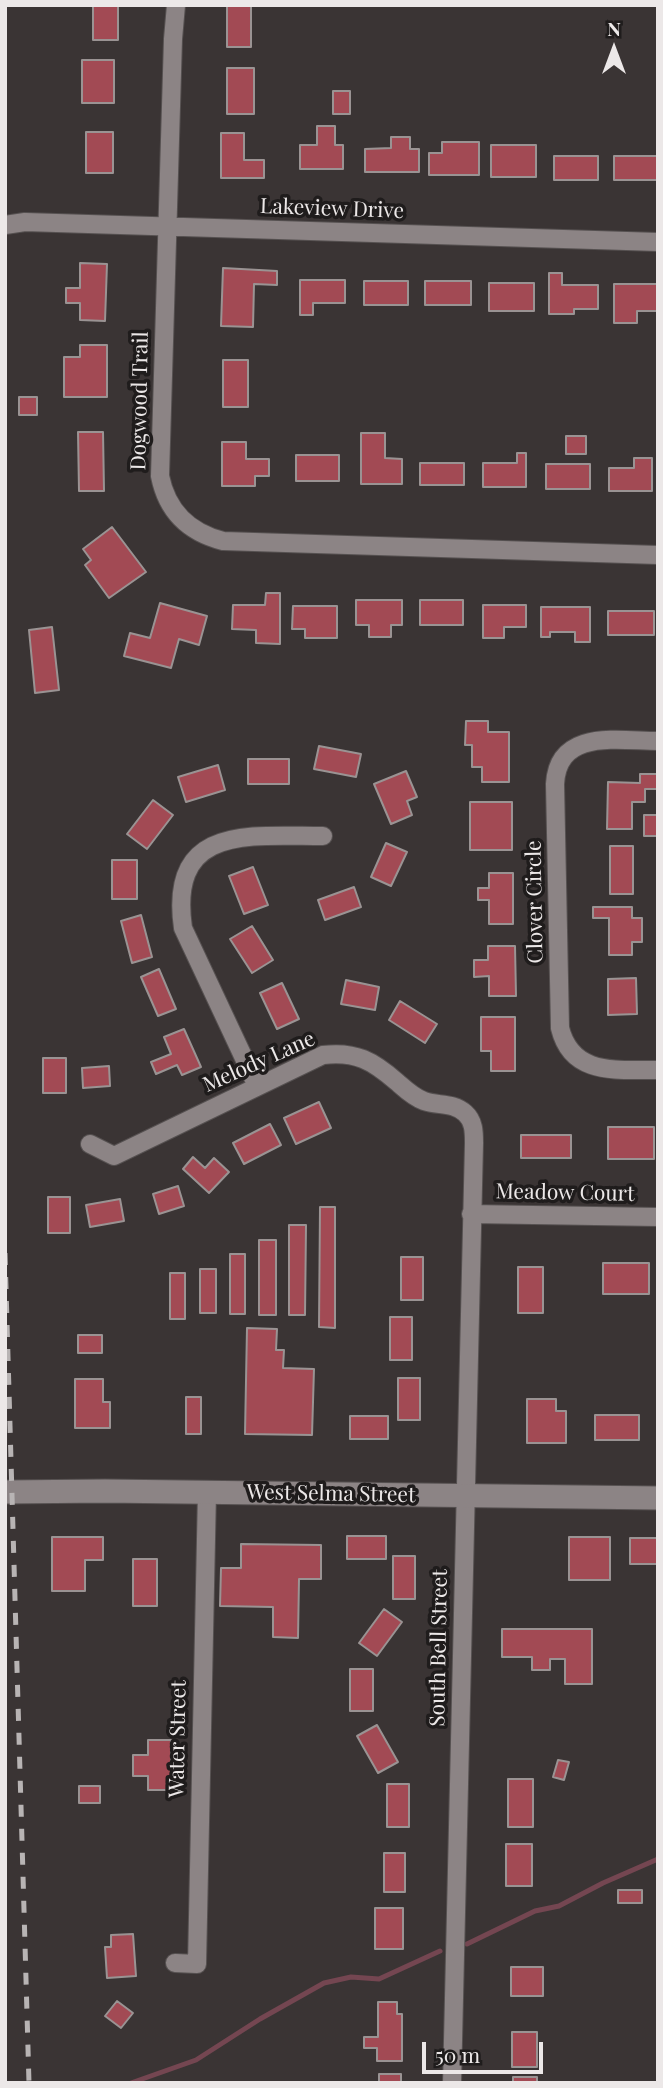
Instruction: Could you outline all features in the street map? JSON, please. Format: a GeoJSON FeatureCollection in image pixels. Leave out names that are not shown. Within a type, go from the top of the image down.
{"type":"FeatureCollection","features":[{"type":"Feature","properties":{"kind":"street","name":"Dogwood Trail"},"geometry":{"type":"LineString","coordinates":[[176,5],[160,475],[162,487],[172,508],[188,526],[199,533],[223,541],[658,555]]}},
{"type":"Feature","properties":{"kind":"street","name":"Lakeview Drive"},"geometry":{"type":"LineString","coordinates":[[5,225],[25,222],[658,242]]}},
{"type":"Feature","properties":{"kind":"street","name":"Clover Circle"},"geometry":{"type":"LineString","coordinates":[[658,741],[597,740],[580,744],[562,760],[555,784],[562,1038],[573,1054],[588,1065],[606,1069],[658,1070]]}},
{"type":"Feature","properties":{"kind":"street"},"geometry":{"type":"LineString","coordinates":[[257,1086],[183,928],[180,908],[182,889],[195,860],[205,849],[221,841],[261,836],[323,836]]}},
{"type":"Feature","properties":{"kind":"street","name":"Melody Lane"},"geometry":{"type":"LineString","coordinates":[[90,1144],[114,1156],[323,1055],[352,1055],[381,1068],[411,1094],[424,1101],[451,1105],[468,1115],[474,1132],[471,1214]]}},
{"type":"Feature","properties":{"kind":"street","name":"Meadow Court"},"geometry":{"type":"LineString","coordinates":[[471,1214],[658,1217]]}},
{"type":"Feature","properties":{"kind":"street","name":"South Bell Street"},"geometry":{"type":"LineString","coordinates":[[452,2083],[471,1214]]}},
{"type":"Feature","properties":{"kind":"street","name":"West Selma Street"},"geometry":{"type":"LineString","coordinates":[[5,1492],[105,1490],[658,1498]]}},
{"type":"Feature","properties":{"kind":"street","name":"Water Street"},"geometry":{"type":"LineString","coordinates":[[175,1963],[197,1964],[207,1492]]}},
{"type":"Feature","properties":{"kind":"building"},"geometry":{"type":"Polygon","coordinates":[[[93,5],[118,5],[118,40],[93,40],[93,5]]]}},
{"type":"Feature","properties":{"kind":"building"},"geometry":{"type":"Polygon","coordinates":[[[227,5],[251,5],[251,47],[227,47],[227,5]]]}},
{"type":"Feature","properties":{"kind":"building"},"geometry":{"type":"Polygon","coordinates":[[[82,60],[114,60],[114,103],[82,103],[82,60]]]}},
{"type":"Feature","properties":{"kind":"building"},"geometry":{"type":"Polygon","coordinates":[[[227,68],[254,68],[254,114],[227,114],[227,68]]]}},
{"type":"Feature","properties":{"kind":"building"},"geometry":{"type":"Polygon","coordinates":[[[333,91],[350,91],[350,114],[333,114],[333,91]]]}},
{"type":"Feature","properties":{"kind":"building"},"geometry":{"type":"Polygon","coordinates":[[[317,126],[335,126],[335,145],[343,145],[343,169],[300,169],[300,145],[317,145],[317,126]]]}},
{"type":"Feature","properties":{"kind":"building"},"geometry":{"type":"Polygon","coordinates":[[[86,132],[113,132],[113,173],[86,173],[86,132]]]}},
{"type":"Feature","properties":{"kind":"building"},"geometry":{"type":"Polygon","coordinates":[[[221,133],[244,133],[244,160],[264,160],[264,178],[221,178],[221,133]]]}},
{"type":"Feature","properties":{"kind":"building"},"geometry":{"type":"Polygon","coordinates":[[[391,137],[410,137],[410,149],[419,149],[419,172],[365,172],[365,149],[391,148],[391,137]]]}},
{"type":"Feature","properties":{"kind":"building"},"geometry":{"type":"Polygon","coordinates":[[[442,142],[479,142],[479,175],[429,175],[429,153],[442,153],[442,142]]]}},
{"type":"Feature","properties":{"kind":"building"},"geometry":{"type":"Polygon","coordinates":[[[491,145],[536,145],[536,177],[491,177],[491,145]]]}},
{"type":"Feature","properties":{"kind":"building"},"geometry":{"type":"Polygon","coordinates":[[[554,156],[598,156],[598,180],[554,180],[554,156]]]}},
{"type":"Feature","properties":{"kind":"building"},"geometry":{"type":"Polygon","coordinates":[[[614,156],[658,156],[658,180],[614,180],[614,156]]]}},
{"type":"Feature","properties":{"kind":"building"},"geometry":{"type":"Polygon","coordinates":[[[80,263],[107,264],[105,321],[80,320],[80,303],[66,303],[66,288],[80,288],[80,263]]]}},
{"type":"Feature","properties":{"kind":"building"},"geometry":{"type":"Polygon","coordinates":[[[223,268],[277,271],[277,285],[254,284],[253,327],[221,326],[223,268]]]}},
{"type":"Feature","properties":{"kind":"building"},"geometry":{"type":"Polygon","coordinates":[[[549,273],[562,273],[562,285],[598,285],[598,309],[574,309],[574,314],[549,314],[549,273]]]}},
{"type":"Feature","properties":{"kind":"building"},"geometry":{"type":"Polygon","coordinates":[[[300,280],[345,280],[345,303],[313,303],[313,315],[300,315],[300,280]]]}},
{"type":"Feature","properties":{"kind":"building"},"geometry":{"type":"Polygon","coordinates":[[[364,281],[408,281],[408,305],[364,305],[364,281]]]}},
{"type":"Feature","properties":{"kind":"building"},"geometry":{"type":"Polygon","coordinates":[[[425,281],[471,281],[471,305],[425,305],[425,281]]]}},
{"type":"Feature","properties":{"kind":"building"},"geometry":{"type":"Polygon","coordinates":[[[489,283],[534,283],[534,311],[489,311],[489,283]]]}},
{"type":"Feature","properties":{"kind":"building"},"geometry":{"type":"Polygon","coordinates":[[[614,284],[658,284],[658,311],[637,311],[637,323],[614,323],[614,284]]]}},
{"type":"Feature","properties":{"kind":"building"},"geometry":{"type":"Polygon","coordinates":[[[80,345],[107,345],[107,397],[64,397],[64,357],[80,357],[80,345]]]}},
{"type":"Feature","properties":{"kind":"building"},"geometry":{"type":"Polygon","coordinates":[[[223,360],[248,360],[248,407],[223,407],[223,360]]]}},
{"type":"Feature","properties":{"kind":"building"},"geometry":{"type":"Polygon","coordinates":[[[19,397],[37,397],[37,415],[19,415],[19,397]]]}},
{"type":"Feature","properties":{"kind":"building"},"geometry":{"type":"Polygon","coordinates":[[[78,432],[103,432],[104,491],[79,491],[78,432]]]}},
{"type":"Feature","properties":{"kind":"building"},"geometry":{"type":"Polygon","coordinates":[[[361,433],[385,433],[385,458],[402,459],[402,484],[361,484],[361,433]]]}},
{"type":"Feature","properties":{"kind":"building"},"geometry":{"type":"Polygon","coordinates":[[[566,436],[586,436],[586,454],[566,454],[566,436]]]}},
{"type":"Feature","properties":{"kind":"building"},"geometry":{"type":"Polygon","coordinates":[[[222,442],[246,442],[246,459],[269,459],[269,476],[255,476],[255,486],[222,486],[222,442]]]}},
{"type":"Feature","properties":{"kind":"building"},"geometry":{"type":"Polygon","coordinates":[[[517,453],[526,453],[526,487],[483,487],[483,463],[517,463],[517,453]]]}},
{"type":"Feature","properties":{"kind":"building"},"geometry":{"type":"Polygon","coordinates":[[[296,455],[339,455],[339,481],[296,481],[296,455]]]}},
{"type":"Feature","properties":{"kind":"building"},"geometry":{"type":"Polygon","coordinates":[[[634,458],[652,458],[652,491],[609,491],[609,468],[634,468],[634,458]]]}},
{"type":"Feature","properties":{"kind":"building"},"geometry":{"type":"Polygon","coordinates":[[[420,463],[464,463],[464,485],[420,485],[420,463]]]}},
{"type":"Feature","properties":{"kind":"building"},"geometry":{"type":"Polygon","coordinates":[[[546,464],[590,464],[590,489],[546,489],[546,464]]]}},
{"type":"Feature","properties":{"kind":"building"},"geometry":{"type":"Polygon","coordinates":[[[112,527],[146,572],[109,598],[85,565],[91,560],[83,549],[112,527]]]}},
{"type":"Feature","properties":{"kind":"building"},"geometry":{"type":"Polygon","coordinates":[[[266,593],[280,593],[280,644],[256,643],[256,630],[232,629],[233,605],[265,605],[266,593]]]}},
{"type":"Feature","properties":{"kind":"building"},"geometry":{"type":"Polygon","coordinates":[[[356,600],[402,600],[402,625],[391,625],[391,637],[369,637],[369,625],[356,625],[356,600]]]}},
{"type":"Feature","properties":{"kind":"building"},"geometry":{"type":"Polygon","coordinates":[[[420,600],[463,600],[463,625],[420,625],[420,600]]]}},
{"type":"Feature","properties":{"kind":"building"},"geometry":{"type":"Polygon","coordinates":[[[160,603],[207,616],[199,645],[179,639],[171,668],[124,656],[130,633],[150,638],[160,603]]]}},
{"type":"Feature","properties":{"kind":"building"},"geometry":{"type":"Polygon","coordinates":[[[483,605],[526,605],[526,627],[504,627],[504,638],[483,638],[483,605]]]}},
{"type":"Feature","properties":{"kind":"building"},"geometry":{"type":"Polygon","coordinates":[[[293,606],[337,606],[337,638],[305,638],[305,629],[292,629],[293,606]]]}},
{"type":"Feature","properties":{"kind":"building"},"geometry":{"type":"Polygon","coordinates":[[[541,607],[590,607],[590,642],[575,642],[575,632],[550,632],[550,637],[541,637],[541,607]]]}},
{"type":"Feature","properties":{"kind":"building"},"geometry":{"type":"Polygon","coordinates":[[[608,611],[654,611],[654,635],[608,635],[608,611]]]}},
{"type":"Feature","properties":{"kind":"building"},"geometry":{"type":"Polygon","coordinates":[[[52,627],[59,690],[35,693],[29,630],[52,627]]]}},
{"type":"Feature","properties":{"kind":"building"},"geometry":{"type":"Polygon","coordinates":[[[466,721],[488,721],[488,732],[509,732],[509,782],[482,782],[482,767],[472,767],[472,745],[465,745],[466,721]]]}},
{"type":"Feature","properties":{"kind":"building"},"geometry":{"type":"Polygon","coordinates":[[[319,746],[361,754],[356,777],[314,769],[319,746]]]}},
{"type":"Feature","properties":{"kind":"building"},"geometry":{"type":"Polygon","coordinates":[[[248,759],[289,759],[289,784],[248,784],[248,759]]]}},
{"type":"Feature","properties":{"kind":"building"},"geometry":{"type":"Polygon","coordinates":[[[218,765],[225,790],[186,802],[178,777],[218,765]]]}},
{"type":"Feature","properties":{"kind":"building"},"geometry":{"type":"Polygon","coordinates":[[[406,771],[417,797],[407,801],[412,815],[391,824],[374,784],[406,771]]]}},
{"type":"Feature","properties":{"kind":"building"},"geometry":{"type":"Polygon","coordinates":[[[640,774],[658,774],[658,789],[645,789],[645,802],[632,802],[632,829],[607,829],[608,782],[640,783],[640,774]]]}},
{"type":"Feature","properties":{"kind":"building"},"geometry":{"type":"Polygon","coordinates":[[[153,800],[173,815],[147,849],[127,834],[153,800]]]}},
{"type":"Feature","properties":{"kind":"building"},"geometry":{"type":"Polygon","coordinates":[[[470,802],[512,802],[512,850],[470,850],[470,802]]]}},
{"type":"Feature","properties":{"kind":"building"},"geometry":{"type":"Polygon","coordinates":[[[644,815],[658,815],[658,836],[644,836],[644,815]]]}},
{"type":"Feature","properties":{"kind":"building"},"geometry":{"type":"Polygon","coordinates":[[[386,843],[407,852],[391,886],[371,877],[386,843]]]}},
{"type":"Feature","properties":{"kind":"building"},"geometry":{"type":"Polygon","coordinates":[[[610,846],[633,846],[633,894],[610,894],[610,846]]]}},
{"type":"Feature","properties":{"kind":"building"},"geometry":{"type":"Polygon","coordinates":[[[112,860],[137,860],[137,899],[112,899],[112,860]]]}},
{"type":"Feature","properties":{"kind":"building"},"geometry":{"type":"Polygon","coordinates":[[[253,867],[268,905],[244,914],[229,876],[253,867]]]}},
{"type":"Feature","properties":{"kind":"building"},"geometry":{"type":"Polygon","coordinates":[[[489,873],[513,873],[513,924],[489,924],[489,900],[478,900],[478,888],[489,888],[489,873]]]}},
{"type":"Feature","properties":{"kind":"building"},"geometry":{"type":"Polygon","coordinates":[[[354,887],[361,907],[325,920],[318,900],[354,887]]]}},
{"type":"Feature","properties":{"kind":"building"},"geometry":{"type":"Polygon","coordinates":[[[593,907],[632,907],[632,918],[642,918],[642,942],[632,942],[632,955],[609,955],[609,918],[593,918],[593,907]]]}},
{"type":"Feature","properties":{"kind":"building"},"geometry":{"type":"Polygon","coordinates":[[[141,915],[152,957],[132,963],[121,921],[141,915]]]}},
{"type":"Feature","properties":{"kind":"building"},"geometry":{"type":"Polygon","coordinates":[[[252,926],[273,960],[252,973],[230,939],[252,926]]]}},
{"type":"Feature","properties":{"kind":"building"},"geometry":{"type":"Polygon","coordinates":[[[488,946],[515,946],[516,996],[489,996],[489,976],[474,977],[474,960],[488,960],[488,946]]]}},
{"type":"Feature","properties":{"kind":"building"},"geometry":{"type":"Polygon","coordinates":[[[159,969],[176,1009],[158,1016],[141,977],[159,969]]]}},
{"type":"Feature","properties":{"kind":"building"},"geometry":{"type":"Polygon","coordinates":[[[636,978],[637,1014],[608,1015],[608,979],[636,978]]]}},
{"type":"Feature","properties":{"kind":"building"},"geometry":{"type":"Polygon","coordinates":[[[346,980],[379,987],[375,1010],[341,1004],[346,980]]]}},
{"type":"Feature","properties":{"kind":"building"},"geometry":{"type":"Polygon","coordinates":[[[282,983],[299,1019],[277,1029],[260,993],[282,983]]]}},
{"type":"Feature","properties":{"kind":"building"},"geometry":{"type":"Polygon","coordinates":[[[400,1001],[437,1024],[425,1043],[389,1020],[400,1001]]]}},
{"type":"Feature","properties":{"kind":"building"},"geometry":{"type":"Polygon","coordinates":[[[481,1017],[515,1017],[515,1071],[491,1071],[491,1051],[481,1051],[481,1017]]]}},
{"type":"Feature","properties":{"kind":"building"},"geometry":{"type":"Polygon","coordinates":[[[184,1029],[201,1067],[182,1075],[177,1065],[156,1074],[151,1062],[171,1054],[164,1037],[184,1029]]]}},
{"type":"Feature","properties":{"kind":"building"},"geometry":{"type":"Polygon","coordinates":[[[43,1058],[66,1058],[66,1093],[43,1093],[43,1058]]]}},
{"type":"Feature","properties":{"kind":"building"},"geometry":{"type":"Polygon","coordinates":[[[109,1066],[110,1086],[83,1088],[82,1068],[109,1066]]]}},
{"type":"Feature","properties":{"kind":"building"},"geometry":{"type":"Polygon","coordinates":[[[319,1102],[331,1128],[296,1144],[284,1118],[319,1102]]]}},
{"type":"Feature","properties":{"kind":"building"},"geometry":{"type":"Polygon","coordinates":[[[270,1124],[281,1145],[244,1164],[233,1143],[270,1124]]]}},
{"type":"Feature","properties":{"kind":"building"},"geometry":{"type":"Polygon","coordinates":[[[608,1127],[654,1127],[654,1159],[608,1159],[608,1127]]]}},
{"type":"Feature","properties":{"kind":"building"},"geometry":{"type":"Polygon","coordinates":[[[521,1135],[571,1135],[571,1158],[521,1158],[521,1135]]]}},
{"type":"Feature","properties":{"kind":"building"},"geometry":{"type":"Polygon","coordinates":[[[193,1157],[205,1168],[214,1158],[229,1172],[209,1193],[183,1169],[193,1157]]]}},
{"type":"Feature","properties":{"kind":"building"},"geometry":{"type":"Polygon","coordinates":[[[178,1186],[184,1206],[159,1214],[153,1194],[178,1186]]]}},
{"type":"Feature","properties":{"kind":"building"},"geometry":{"type":"Polygon","coordinates":[[[48,1197],[70,1197],[70,1233],[48,1233],[48,1197]]]}},
{"type":"Feature","properties":{"kind":"building"},"geometry":{"type":"Polygon","coordinates":[[[120,1199],[124,1221],[90,1227],[86,1205],[120,1199]]]}},
{"type":"Feature","properties":{"kind":"building"},"geometry":{"type":"Polygon","coordinates":[[[320,1207],[335,1207],[335,1328],[319,1327],[320,1207]]]}},
{"type":"Feature","properties":{"kind":"building"},"geometry":{"type":"Polygon","coordinates":[[[289,1225],[306,1225],[305,1315],[289,1315],[289,1225]]]}},
{"type":"Feature","properties":{"kind":"building"},"geometry":{"type":"Polygon","coordinates":[[[259,1240],[276,1240],[276,1315],[259,1315],[259,1240]]]}},
{"type":"Feature","properties":{"kind":"building"},"geometry":{"type":"Polygon","coordinates":[[[230,1254],[245,1254],[245,1314],[230,1314],[230,1254]]]}},
{"type":"Feature","properties":{"kind":"building"},"geometry":{"type":"Polygon","coordinates":[[[401,1257],[423,1257],[423,1300],[401,1300],[401,1257]]]}},
{"type":"Feature","properties":{"kind":"building"},"geometry":{"type":"Polygon","coordinates":[[[603,1263],[649,1263],[649,1294],[603,1294],[603,1263]]]}},
{"type":"Feature","properties":{"kind":"building"},"geometry":{"type":"Polygon","coordinates":[[[518,1267],[543,1267],[543,1313],[518,1313],[518,1267]]]}},
{"type":"Feature","properties":{"kind":"building"},"geometry":{"type":"Polygon","coordinates":[[[200,1269],[216,1269],[216,1313],[200,1313],[200,1269]]]}},
{"type":"Feature","properties":{"kind":"building"},"geometry":{"type":"Polygon","coordinates":[[[170,1273],[185,1273],[185,1319],[170,1319],[170,1273]]]}},
{"type":"Feature","properties":{"kind":"building"},"geometry":{"type":"Polygon","coordinates":[[[390,1317],[412,1317],[412,1360],[390,1360],[390,1317]]]}},
{"type":"Feature","properties":{"kind":"building"},"geometry":{"type":"Polygon","coordinates":[[[247,1328],[277,1329],[276,1350],[284,1350],[283,1368],[314,1369],[312,1435],[245,1434],[247,1328]]]}},
{"type":"Feature","properties":{"kind":"building"},"geometry":{"type":"Polygon","coordinates":[[[78,1335],[102,1335],[102,1353],[78,1353],[78,1335]]]}},
{"type":"Feature","properties":{"kind":"building"},"geometry":{"type":"Polygon","coordinates":[[[398,1378],[420,1378],[420,1420],[398,1420],[398,1378]]]}},
{"type":"Feature","properties":{"kind":"building"},"geometry":{"type":"Polygon","coordinates":[[[75,1379],[103,1379],[103,1402],[110,1402],[110,1428],[75,1428],[75,1379]]]}},
{"type":"Feature","properties":{"kind":"building"},"geometry":{"type":"Polygon","coordinates":[[[186,1397],[201,1397],[201,1434],[186,1434],[186,1397]]]}},
{"type":"Feature","properties":{"kind":"building"},"geometry":{"type":"Polygon","coordinates":[[[527,1399],[556,1399],[556,1411],[566,1411],[566,1443],[527,1443],[527,1399]]]}},
{"type":"Feature","properties":{"kind":"building"},"geometry":{"type":"Polygon","coordinates":[[[595,1415],[639,1415],[639,1440],[595,1440],[595,1415]]]}},
{"type":"Feature","properties":{"kind":"building"},"geometry":{"type":"Polygon","coordinates":[[[350,1416],[388,1416],[388,1439],[350,1439],[350,1416]]]}},
{"type":"Feature","properties":{"kind":"building"},"geometry":{"type":"Polygon","coordinates":[[[347,1536],[386,1536],[386,1559],[347,1559],[347,1536]]]}},
{"type":"Feature","properties":{"kind":"building"},"geometry":{"type":"Polygon","coordinates":[[[52,1537],[103,1537],[103,1560],[85,1560],[85,1591],[52,1591],[52,1537]]]}},
{"type":"Feature","properties":{"kind":"building"},"geometry":{"type":"Polygon","coordinates":[[[569,1537],[610,1537],[610,1580],[569,1580],[569,1537]]]}},
{"type":"Feature","properties":{"kind":"building"},"geometry":{"type":"Polygon","coordinates":[[[630,1538],[658,1538],[658,1564],[630,1564],[630,1538]]]}},
{"type":"Feature","properties":{"kind":"building"},"geometry":{"type":"Polygon","coordinates":[[[241,1544],[321,1545],[321,1579],[299,1579],[298,1638],[273,1637],[273,1607],[220,1606],[221,1568],[241,1568],[241,1544]]]}},
{"type":"Feature","properties":{"kind":"building"},"geometry":{"type":"Polygon","coordinates":[[[393,1556],[415,1556],[415,1599],[393,1599],[393,1556]]]}},
{"type":"Feature","properties":{"kind":"building"},"geometry":{"type":"Polygon","coordinates":[[[133,1559],[157,1559],[157,1606],[133,1606],[133,1559]]]}},
{"type":"Feature","properties":{"kind":"building"},"geometry":{"type":"Polygon","coordinates":[[[384,1609],[402,1622],[377,1656],[359,1643],[384,1609]]]}},
{"type":"Feature","properties":{"kind":"building"},"geometry":{"type":"Polygon","coordinates":[[[502,1629],[592,1629],[592,1684],[565,1684],[565,1659],[550,1659],[550,1670],[532,1670],[532,1657],[502,1657],[502,1629]]]}},
{"type":"Feature","properties":{"kind":"building"},"geometry":{"type":"Polygon","coordinates":[[[350,1669],[373,1669],[373,1711],[350,1711],[350,1669]]]}},
{"type":"Feature","properties":{"kind":"building"},"geometry":{"type":"Polygon","coordinates":[[[377,1725],[398,1762],[378,1773],[357,1736],[377,1725]]]}},
{"type":"Feature","properties":{"kind":"building"},"geometry":{"type":"Polygon","coordinates":[[[148,1740],[171,1740],[171,1790],[148,1790],[148,1776],[133,1776],[133,1755],[148,1755],[148,1740]]]}},
{"type":"Feature","properties":{"kind":"building"},"geometry":{"type":"Polygon","coordinates":[[[558,1760],[569,1762],[564,1780],[553,1777],[558,1760]]]}},
{"type":"Feature","properties":{"kind":"building"},"geometry":{"type":"Polygon","coordinates":[[[508,1779],[533,1779],[533,1827],[508,1827],[508,1779]]]}},
{"type":"Feature","properties":{"kind":"building"},"geometry":{"type":"Polygon","coordinates":[[[387,1784],[409,1784],[409,1827],[387,1827],[387,1784]]]}},
{"type":"Feature","properties":{"kind":"building"},"geometry":{"type":"Polygon","coordinates":[[[79,1786],[100,1786],[100,1803],[79,1803],[79,1786]]]}},
{"type":"Feature","properties":{"kind":"building"},"geometry":{"type":"Polygon","coordinates":[[[506,1844],[532,1844],[532,1886],[506,1886],[506,1844]]]}},
{"type":"Feature","properties":{"kind":"building"},"geometry":{"type":"Polygon","coordinates":[[[384,1853],[405,1853],[405,1892],[384,1892],[384,1853]]]}},
{"type":"Feature","properties":{"kind":"building"},"geometry":{"type":"Polygon","coordinates":[[[618,1890],[642,1890],[642,1903],[618,1903],[618,1890]]]}},
{"type":"Feature","properties":{"kind":"building"},"geometry":{"type":"Polygon","coordinates":[[[375,1908],[403,1908],[403,1949],[375,1949],[375,1908]]]}},
{"type":"Feature","properties":{"kind":"building"},"geometry":{"type":"Polygon","coordinates":[[[133,1934],[136,1976],[107,1978],[105,1947],[111,1947],[111,1935],[133,1934]]]}},
{"type":"Feature","properties":{"kind":"building"},"geometry":{"type":"Polygon","coordinates":[[[511,1967],[543,1967],[543,1996],[511,1996],[511,1967]]]}},
{"type":"Feature","properties":{"kind":"building"},"geometry":{"type":"Polygon","coordinates":[[[117,2001],[133,2013],[121,2028],[105,2016],[117,2001]]]}},
{"type":"Feature","properties":{"kind":"building"},"geometry":{"type":"Polygon","coordinates":[[[378,2002],[397,2002],[397,2014],[402,2014],[402,2061],[377,2061],[377,2048],[364,2048],[364,2037],[378,2037],[378,2002]]]}},
{"type":"Feature","properties":{"kind":"building"},"geometry":{"type":"Polygon","coordinates":[[[512,2032],[537,2032],[537,2067],[512,2067],[512,2032]]]}},
{"type":"Feature","properties":{"kind":"building"},"geometry":{"type":"Polygon","coordinates":[[[379,2074],[401,2074],[401,2083],[379,2083],[379,2074]]]}},
{"type":"Feature","properties":{"kind":"building"},"geometry":{"type":"Polygon","coordinates":[[[513,2077],[537,2077],[537,2083],[513,2083],[513,2077]]]}},
{"type":"Feature","properties":{"kind":"waterway"},"geometry":{"type":"LineString","coordinates":[[467,1944],[535,1911],[559,1906],[658,1859]]}},
{"type":"Feature","properties":{"kind":"waterway"},"geometry":{"type":"LineString","coordinates":[[131,2083],[196,2060],[260,2019],[324,1983],[351,1977],[379,1979],[440,1951]]}},
{"type":"Feature","properties":{"kind":"railway"},"geometry":{"type":"LineString","coordinates":[[5,1253],[29,2083]]}}]}
